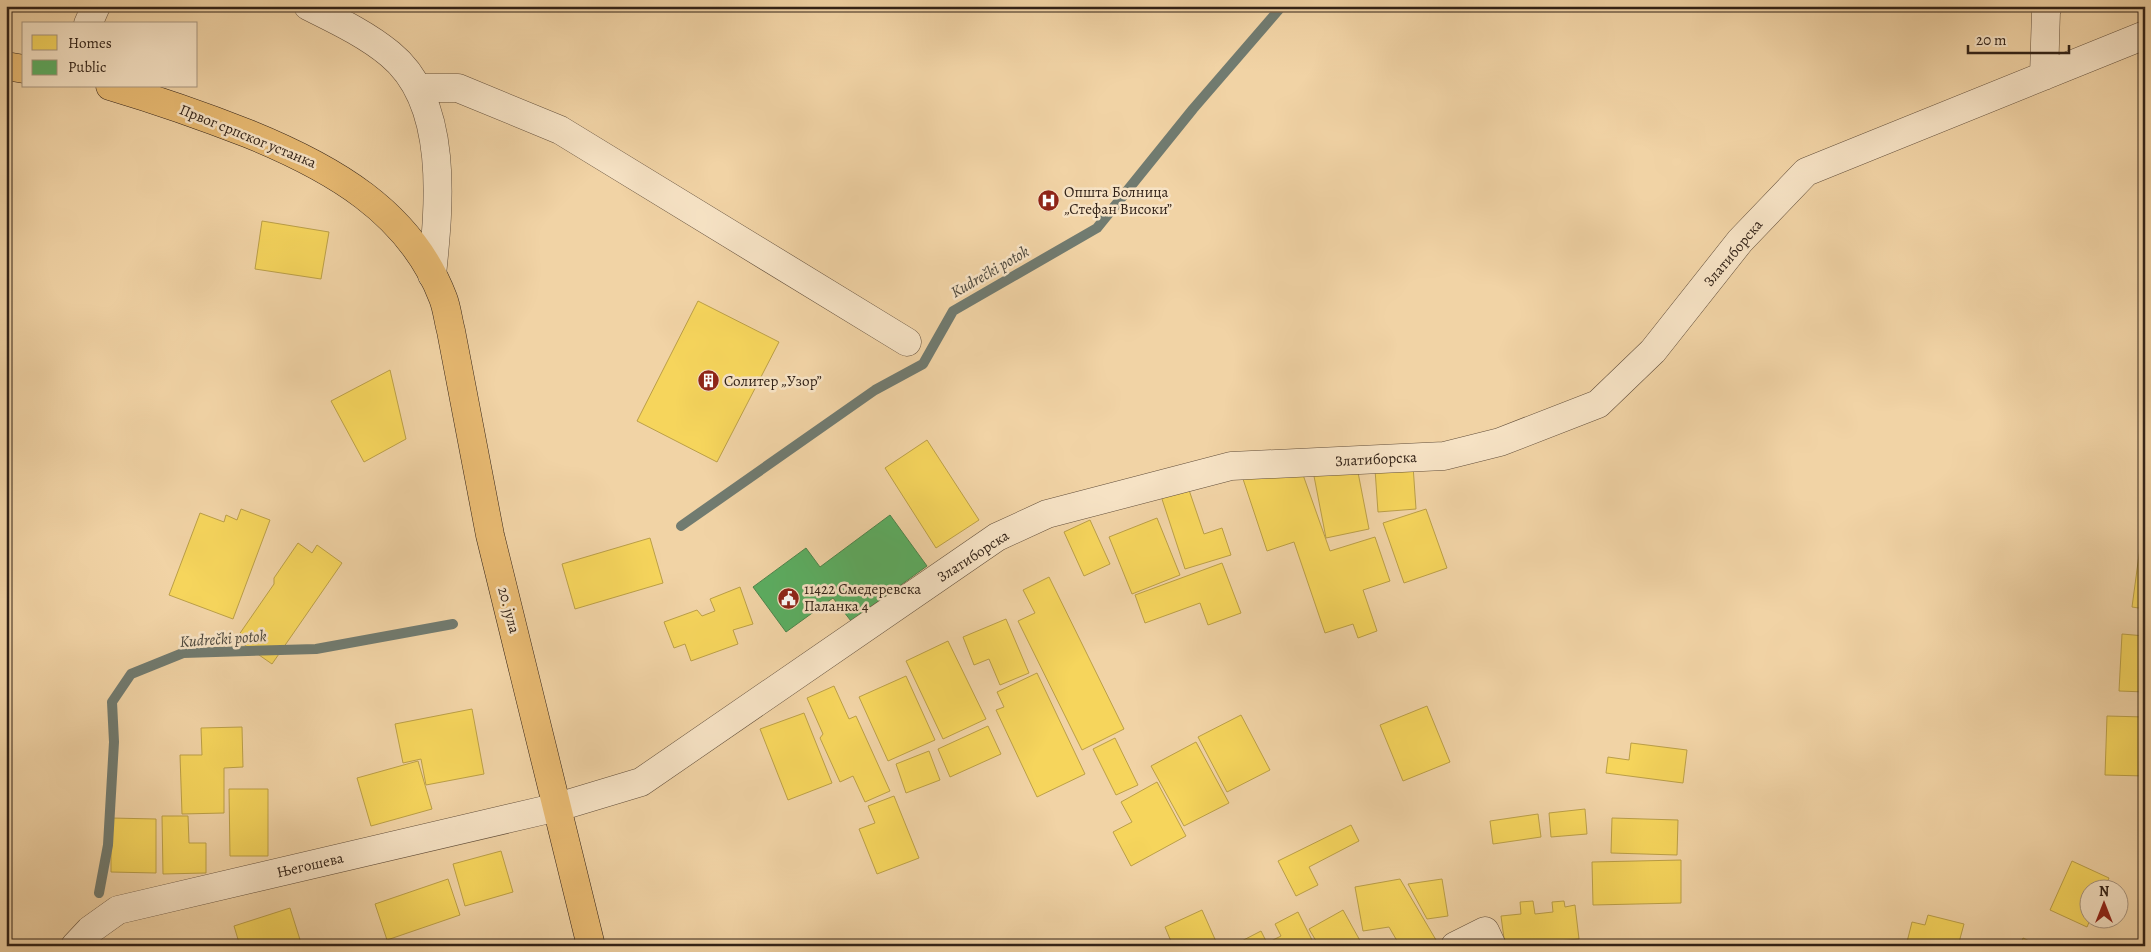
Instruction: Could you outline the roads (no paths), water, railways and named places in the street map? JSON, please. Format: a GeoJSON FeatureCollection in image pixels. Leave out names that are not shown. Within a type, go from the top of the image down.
{"type":"FeatureCollection","features":[{"type":"Feature","properties":{"kind":"main road"},"geometry":{"type":"LineString","coordinates":[[6,66],[22,69]]}},
{"type":"Feature","properties":{"kind":"main road","name":"Првог српског устанка"},"geometry":{"type":"LineString","coordinates":[[116,88],[211,119],[298,154],[339,176],[385,212],[406,235],[432,275]]}},
{"type":"Feature","properties":{"kind":"main road","name":"20. јула"},"geometry":{"type":"LineString","coordinates":[[432,275],[443,298],[490,534],[558,807],[590,946]]}},
{"type":"Feature","properties":{"kind":"street"},"geometry":{"type":"LineString","coordinates":[[89,22],[96,6]]}},
{"type":"Feature","properties":{"kind":"street"},"geometry":{"type":"LineString","coordinates":[[308,6],[360,33],[391,54],[405,68],[418,88],[430,126],[438,174],[439,206],[432,275]]}},
{"type":"Feature","properties":{"kind":"street"},"geometry":{"type":"LineString","coordinates":[[2044,76],[2046,11],[2048,6]]}},
{"type":"Feature","properties":{"kind":"street","name":"Златиборска"},"geometry":{"type":"LineString","coordinates":[[558,807],[641,782],[997,537],[1047,514],[1230,466],[1444,456],[1500,442],[1598,404],[1653,352],[1740,241],[1806,172],[2145,35]]}},
{"type":"Feature","properties":{"kind":"street"},"geometry":{"type":"LineString","coordinates":[[418,88],[458,88],[560,130],[907,342]]}},
{"type":"Feature","properties":{"kind":"street","name":"Његошева"},"geometry":{"type":"LineString","coordinates":[[75,946],[90,930],[118,910],[558,807]]}},
{"type":"Feature","properties":{"kind":"street"},"geometry":{"type":"LineString","coordinates":[[1456,946],[1485,930],[1492,946]]}},
{"type":"Feature","properties":{"kind":"waterway","name":"Kudrečki potok"},"geometry":{"type":"LineString","coordinates":[[681,526],[875,390],[923,364],[953,311],[1097,228],[1193,109],[1282,6]]}},
{"type":"Feature","properties":{"kind":"waterway","name":"Kudrečki potok"},"geometry":{"type":"LineString","coordinates":[[99,893],[108,845],[114,742],[112,702],[131,674],[183,653],[316,649],[453,624]]}},
{"type":"Feature","properties":{"kind":"place","name":"Општа Болница „Стефан Високи”"},"geometry":{"type":"Point","coordinates":[1048,201]}},
{"type":"Feature","properties":{"kind":"place","name":"Солитер „Узор”"},"geometry":{"type":"Point","coordinates":[708,381]}},
{"type":"Feature","properties":{"kind":"place","name":"11422 Смедеревска Паланка 4"},"geometry":{"type":"Point","coordinates":[788,598]}}]}
